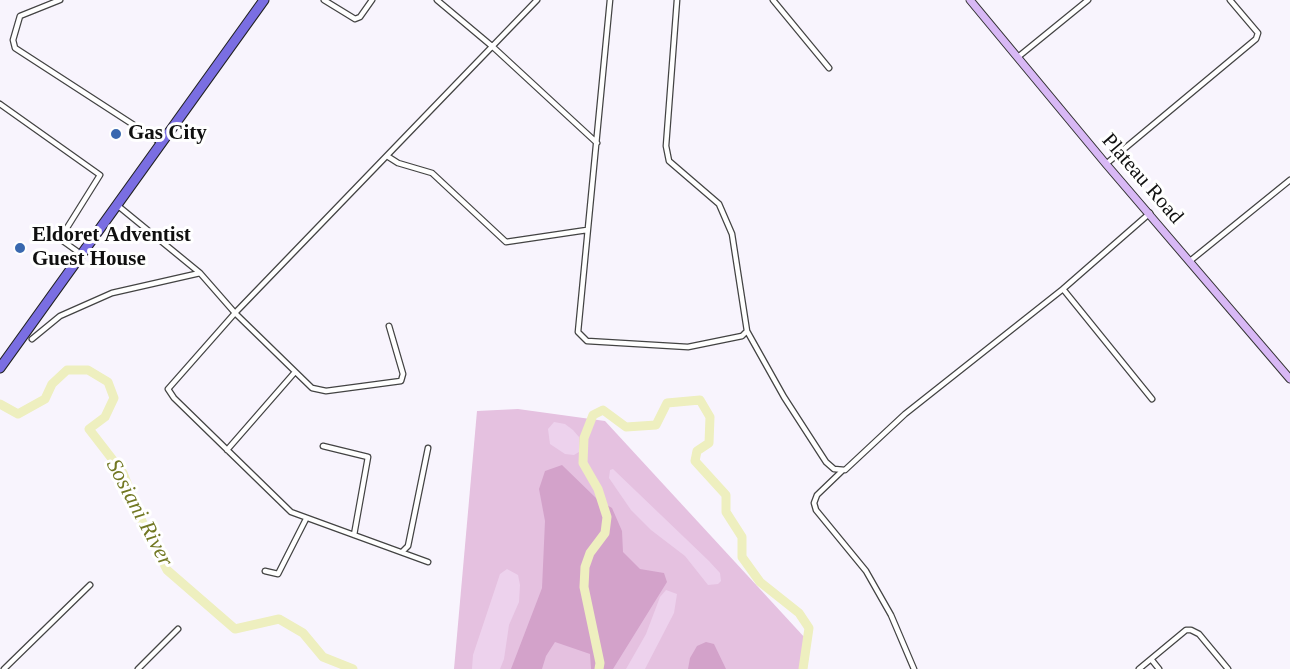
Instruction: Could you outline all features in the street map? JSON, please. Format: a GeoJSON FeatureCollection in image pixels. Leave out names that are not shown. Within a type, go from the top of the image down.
{"type":"FeatureCollection","features":[{"type":"Feature","properties":{"kind":"highway"},"geometry":{"type":"LineString","coordinates":[[0,368],[264,0]]}},
{"type":"Feature","properties":{"kind":"street"},"geometry":{"type":"LineString","coordinates":[[60,0],[20,16],[13,40],[15,48],[160,142]]}},
{"type":"Feature","properties":{"kind":"street"},"geometry":{"type":"LineString","coordinates":[[324,0],[355,19],[360,17],[372,0]]}},
{"type":"Feature","properties":{"kind":"street"},"geometry":{"type":"LineString","coordinates":[[437,0],[493,47],[597,143]]}},
{"type":"Feature","properties":{"kind":"street"},"geometry":{"type":"LineString","coordinates":[[428,562],[291,512],[172,397],[168,389],[235,313],[537,0]]}},
{"type":"Feature","properties":{"kind":"street"},"geometry":{"type":"LineString","coordinates":[[610,0],[578,332],[583,339],[688,347],[742,336],[747,331]]}},
{"type":"Feature","properties":{"kind":"street"},"geometry":{"type":"LineString","coordinates":[[677,0],[667,154],[677,171],[703,188],[719,204],[732,234],[747,331],[826,462],[842,471]]}},
{"type":"Feature","properties":{"kind":"street"},"geometry":{"type":"LineString","coordinates":[[773,0],[829,68]]}},
{"type":"Feature","properties":{"kind":"street"},"geometry":{"type":"LineString","coordinates":[[1017,57],[1088,0]]}},
{"type":"Feature","properties":{"kind":"street"},"geometry":{"type":"LineString","coordinates":[[1106,164],[1256,39],[1258,33],[1230,0]]}},
{"type":"Feature","properties":{"kind":"street","name":"Plateau Road"},"geometry":{"type":"LineString","coordinates":[[973,1],[1106,164],[1290,379]]}},
{"type":"Feature","properties":{"kind":"street"},"geometry":{"type":"LineString","coordinates":[[0,104],[100,175],[60,239],[81,254]]}},
{"type":"Feature","properties":{"kind":"street"},"geometry":{"type":"LineString","coordinates":[[387,156],[398,163],[432,173],[506,242],[587,230]]}},
{"type":"Feature","properties":{"kind":"street"},"geometry":{"type":"LineString","coordinates":[[1190,261],[1290,180]]}},
{"type":"Feature","properties":{"kind":"street"},"geometry":{"type":"LineString","coordinates":[[117,205],[200,273],[235,313],[312,388],[326,391],[398,382],[403,374],[389,326]]}},
{"type":"Feature","properties":{"kind":"street"},"geometry":{"type":"LineString","coordinates":[[914,669],[895,623],[866,571],[816,510],[814,503],[817,495],[905,414],[1063,289],[1150,213]]}},
{"type":"Feature","properties":{"kind":"street"},"geometry":{"type":"LineString","coordinates":[[32,339],[60,316],[112,293],[200,273]]}},
{"type":"Feature","properties":{"kind":"street"},"geometry":{"type":"LineString","coordinates":[[1063,289],[1152,399]]}},
{"type":"Feature","properties":{"kind":"street"},"geometry":{"type":"LineString","coordinates":[[227,450],[295,372]]}},
{"type":"Feature","properties":{"kind":"street"},"geometry":{"type":"LineString","coordinates":[[323,446],[368,458],[354,536]]}},
{"type":"Feature","properties":{"kind":"street"},"geometry":{"type":"LineString","coordinates":[[402,552],[408,546],[428,448]]}},
{"type":"Feature","properties":{"kind":"street"},"geometry":{"type":"LineString","coordinates":[[265,571],[278,574],[306,519]]}},
{"type":"Feature","properties":{"kind":"street"},"geometry":{"type":"LineString","coordinates":[[4,669],[90,585]]}},
{"type":"Feature","properties":{"kind":"street"},"geometry":{"type":"LineString","coordinates":[[138,669],[178,629]]}},
{"type":"Feature","properties":{"kind":"street"},"geometry":{"type":"LineString","coordinates":[[1139,669],[1186,630],[1199,634],[1227,668]]}},
{"type":"Feature","properties":{"kind":"street"},"geometry":{"type":"LineString","coordinates":[[1151,659],[1159,669]]}},
{"type":"Feature","properties":{"kind":"shaded area"},"geometry":{"type":"Polygon","coordinates":[[[518,409],[605,421],[806,639],[800,669],[454,669],[477,411],[518,409]]]}},
{"type":"Feature","properties":{"kind":"shaded area"},"geometry":{"type":"Polygon","coordinates":[[[554,422],[565,424],[579,437],[579,452],[574,455],[565,454],[550,444],[548,429],[554,422]]]}},
{"type":"Feature","properties":{"kind":"shaded area"},"geometry":{"type":"Polygon","coordinates":[[[562,465],[597,499],[612,508],[622,531],[623,552],[640,569],[664,573],[667,582],[613,669],[591,669],[590,654],[555,642],[546,656],[542,669],[511,669],[542,588],[545,521],[539,489],[545,471],[562,465]]]}},
{"type":"Feature","properties":{"kind":"shaded area"},"geometry":{"type":"Polygon","coordinates":[[[613,469],[720,573],[721,581],[718,584],[708,585],[685,556],[651,530],[631,510],[609,478],[610,470],[613,469]]]}},
{"type":"Feature","properties":{"kind":"shaded area"},"geometry":{"type":"Polygon","coordinates":[[[507,569],[518,575],[520,585],[519,602],[509,625],[504,659],[500,669],[472,669],[473,655],[500,574],[507,569]]]}},
{"type":"Feature","properties":{"kind":"shaded area"},"geometry":{"type":"Polygon","coordinates":[[[666,590],[677,594],[674,613],[645,669],[626,669],[646,634],[660,597],[666,590]]]}},
{"type":"Feature","properties":{"kind":"shaded area"},"geometry":{"type":"Polygon","coordinates":[[[706,642],[714,644],[726,669],[688,669],[690,658],[697,646],[706,642]]]}},
{"type":"Feature","properties":{"kind":"waterway","name":"Sosiani River"},"geometry":{"type":"LineString","coordinates":[[0,404],[18,414],[45,399],[52,384],[67,370],[88,370],[108,382],[114,398],[105,417],[89,429],[123,473],[141,519],[167,570],[235,629],[279,619],[303,633],[323,657],[353,669]]}},
{"type":"Feature","properties":{"kind":"waterway","name":"Sosiani River"},"geometry":{"type":"LineString","coordinates":[[599,669],[600,663],[584,587],[585,567],[590,553],[605,533],[607,517],[598,489],[583,463],[584,438],[593,415],[603,410],[626,427],[656,425],[667,403],[700,400],[710,417],[709,443],[697,451],[695,461],[726,495],[726,512],[742,537],[742,557],[760,582],[799,613],[809,628],[803,669]]}},
{"type":"Feature","properties":{"kind":"place","name":"Gas City"},"geometry":{"type":"Point","coordinates":[116,134]}},
{"type":"Feature","properties":{"kind":"place","name":"Eldoret Adventist Guest House"},"geometry":{"type":"Point","coordinates":[20,248]}}]}
